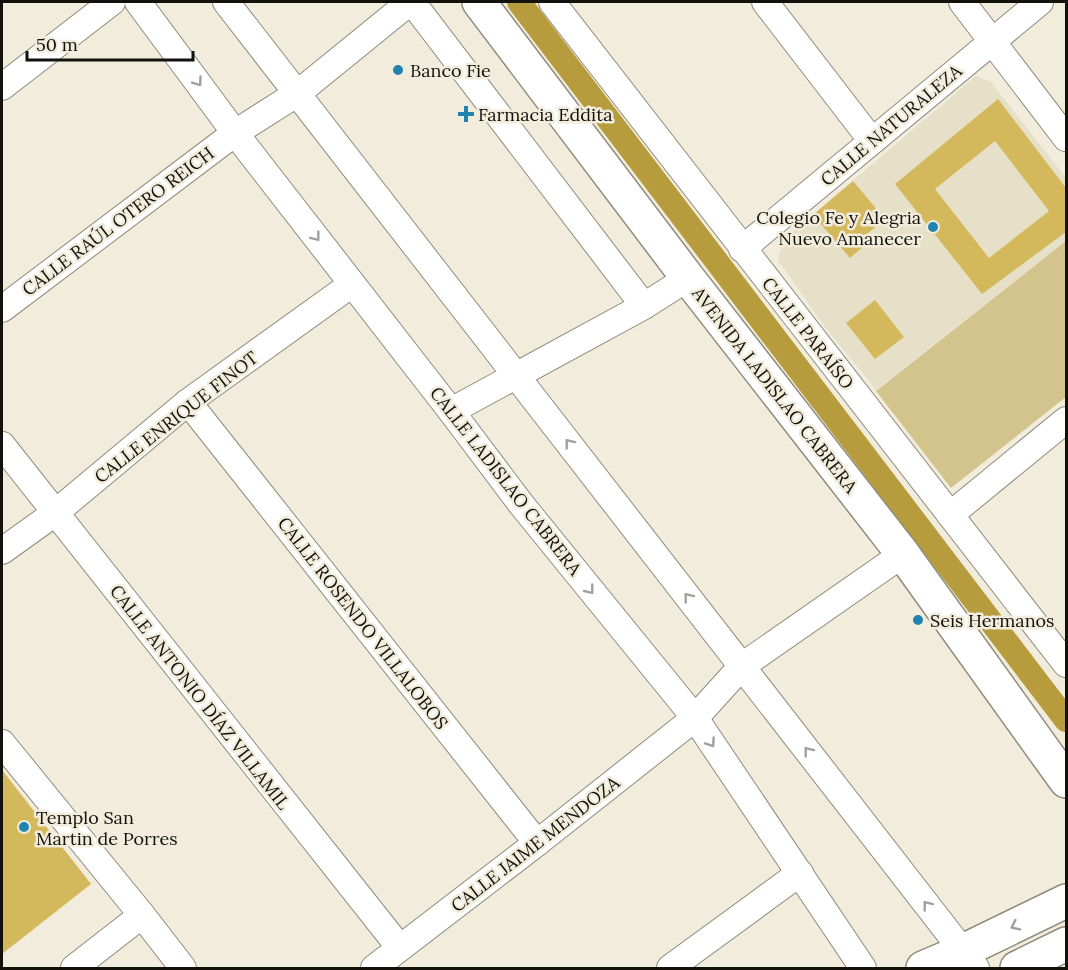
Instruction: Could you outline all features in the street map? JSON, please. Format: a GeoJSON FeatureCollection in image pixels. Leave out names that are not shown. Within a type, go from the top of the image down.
{"type":"FeatureCollection","features":[{"type":"Feature","properties":{"kind":"main road","name":"AVENIDA LADISLAO CABRERA"},"geometry":{"type":"LineString","coordinates":[[479,2],[688,278],[903,554],[1066,781]]}},
{"type":"Feature","properties":{"kind":"main road"},"geometry":{"type":"LineString","coordinates":[[923,969],[970,960],[1066,901]]}},
{"type":"Feature","properties":{"kind":"main road"},"geometry":{"type":"LineString","coordinates":[[1017,969],[1066,944]]}},
{"type":"Feature","properties":{"kind":"street"},"geometry":{"type":"LineString","coordinates":[[2,87],[111,2]]}},
{"type":"Feature","properties":{"kind":"street","name":"CALLE LADISLAO CABRERA"},"geometry":{"type":"LineString","coordinates":[[138,2],[235,133],[521,504],[695,718],[863,969]]}},
{"type":"Feature","properties":{"kind":"street"},"geometry":{"type":"LineString","coordinates":[[226,2],[970,960]]}},
{"type":"Feature","properties":{"kind":"street"},"geometry":{"type":"LineString","coordinates":[[411,2],[644,306]]}},
{"type":"Feature","properties":{"kind":"street","name":"CALLE RAÚL OTERO REICH"},"geometry":{"type":"LineString","coordinates":[[2,309],[235,133],[298,93],[411,2]]}},
{"type":"Feature","properties":{"kind":"street","name":"CALLE PARAÍSO"},"geometry":{"type":"LineString","coordinates":[[552,2],[950,515],[1063,652]]}},
{"type":"Feature","properties":{"kind":"street"},"geometry":{"type":"LineString","coordinates":[[765,2],[872,141]]}},
{"type":"Feature","properties":{"kind":"street"},"geometry":{"type":"LineString","coordinates":[[962,2],[1066,138]]}},
{"type":"Feature","properties":{"kind":"street","name":"CALLE NATURALEZA"},"geometry":{"type":"LineString","coordinates":[[742,249],[1040,2]]}},
{"type":"Feature","properties":{"kind":"street"},"geometry":{"type":"LineString","coordinates":[[451,411],[644,306],[688,278]]}},
{"type":"Feature","properties":{"kind":"street","name":"CALLE ENRIQUE FINOT"},"geometry":{"type":"LineString","coordinates":[[2,551],[55,513],[188,402],[352,284]]}},
{"type":"Feature","properties":{"kind":"street","name":"CALLE ROSENDO VILLALOBOS"},"geometry":{"type":"LineString","coordinates":[[188,402],[537,843]]}},
{"type":"Feature","properties":{"kind":"street"},"geometry":{"type":"LineString","coordinates":[[950,515],[1066,420]]}},
{"type":"Feature","properties":{"kind":"street","name":"CALLE ANTONIO DÍAZ VILLAMIL"},"geometry":{"type":"LineString","coordinates":[[2,445],[400,948]]}},
{"type":"Feature","properties":{"kind":"street","name":"CALLE JAIME MENDOZA"},"geometry":{"type":"LineString","coordinates":[[374,969],[695,718],[742,666],[903,554]]}},
{"type":"Feature","properties":{"kind":"street"},"geometry":{"type":"LineString","coordinates":[[2,743],[183,969]]}},
{"type":"Feature","properties":{"kind":"street"},"geometry":{"type":"LineString","coordinates":[[670,969],[800,873]]}},
{"type":"Feature","properties":{"kind":"street"},"geometry":{"type":"LineString","coordinates":[[74,969],[142,915]]}},
{"type":"Feature","properties":{"kind":"shaded area","name":"Colegio Fe y Alegria Nuevo Amanecer"},"geometry":{"type":"Polygon","coordinates":[[[976,76],[991,82],[1066,178],[1066,241],[876,390],[822,323],[778,260],[784,239],[976,76]]]}},
{"type":"Feature","properties":{"kind":"shaded area"},"geometry":{"type":"Polygon","coordinates":[[[1066,241],[1066,397],[951,488],[876,391],[1066,241]]]}},
{"type":"Feature","properties":{"kind":"building"},"geometry":{"type":"Polygon","coordinates":[[[998,99],[1066,188],[1066,232],[982,294],[895,184],[998,99]],[[995,141],[935,189],[989,258],[1049,211],[995,141]]]}},
{"type":"Feature","properties":{"kind":"building"},"geometry":{"type":"Polygon","coordinates":[[[853,181],[885,219],[861,239],[865,245],[850,258],[813,215],[853,181]]]}},
{"type":"Feature","properties":{"kind":"building"},"geometry":{"type":"Polygon","coordinates":[[[875,300],[904,337],[875,359],[846,323],[875,300]]]}},
{"type":"Feature","properties":{"kind":"building","name":"Templo San Martin de Porres"},"geometry":{"type":"Polygon","coordinates":[[[2,770],[91,884],[2,954],[2,770]]]}},
{"type":"Feature","properties":{"kind":"waterway"},"geometry":{"type":"LineString","coordinates":[[519,2],[1066,720]]}},
{"type":"Feature","properties":{"kind":"place","name":"Banco Fie"},"geometry":{"type":"Point","coordinates":[398,70]}},
{"type":"Feature","properties":{"kind":"place","name":"Farmacia Eddita"},"geometry":{"type":"Point","coordinates":[466,114]}},
{"type":"Feature","properties":{"kind":"place","name":"Colegio Fe y Alegria Nuevo Amanecer"},"geometry":{"type":"Point","coordinates":[933,227]}},
{"type":"Feature","properties":{"kind":"place","name":"Seis Hermanos"},"geometry":{"type":"Point","coordinates":[918,620]}},
{"type":"Feature","properties":{"kind":"place","name":"Templo San Martin de Porres"},"geometry":{"type":"Point","coordinates":[24,827]}}]}
